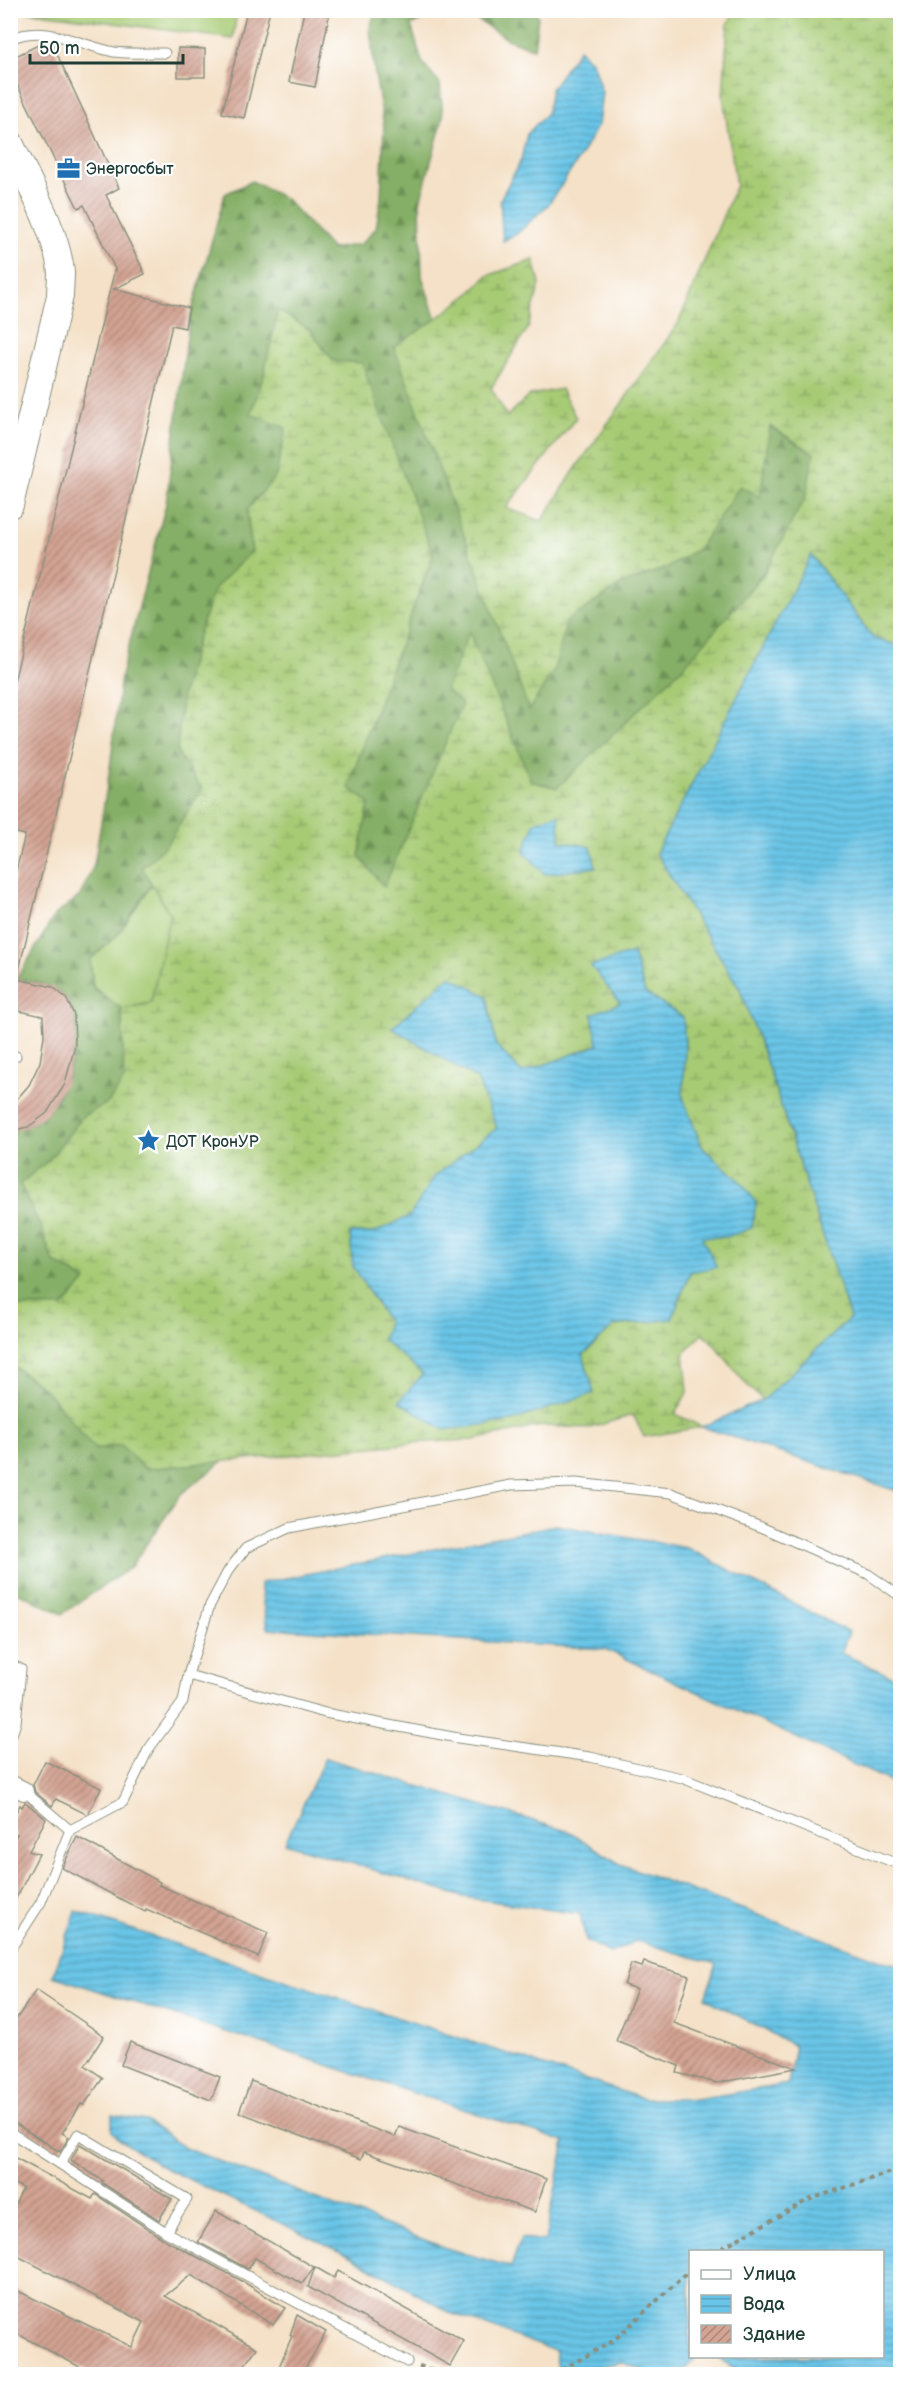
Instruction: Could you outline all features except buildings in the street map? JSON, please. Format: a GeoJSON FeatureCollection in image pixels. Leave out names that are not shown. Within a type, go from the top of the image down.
{"type":"FeatureCollection","features":[{"type":"Feature","properties":{"kind":"main road"},"geometry":{"type":"LineString","coordinates":[[10,504],[60,296],[61,272],[50,232],[11,144]]}},
{"type":"Feature","properties":{"kind":"lane"},"geometry":{"type":"LineString","coordinates":[[10,39],[20,35],[54,33],[114,52],[165,53]]}},
{"type":"Feature","properties":{"kind":"lane"},"geometry":{"type":"LineString","coordinates":[[10,1950],[41,1902],[70,1830],[123,1802],[148,1750],[183,1702],[188,1675],[210,1605],[228,1571],[246,1548],[289,1528],[511,1485],[576,1483],[670,1493],[761,1527],[868,1574],[900,1596]]}},
{"type":"Feature","properties":{"kind":"lane"},"geometry":{"type":"LineString","coordinates":[[10,1664],[21,1668],[16,1723],[10,1740]]}},
{"type":"Feature","properties":{"kind":"lane"},"geometry":{"type":"LineString","coordinates":[[188,1675],[325,1713],[458,1738],[590,1757],[682,1778],[900,1865]]}},
{"type":"Feature","properties":{"kind":"lane"},"geometry":{"type":"LineString","coordinates":[[17,1788],[70,1830]]}},
{"type":"Feature","properties":{"kind":"lane"},"geometry":{"type":"LineString","coordinates":[[10,2132],[166,2232],[407,2362]]}},
{"type":"Feature","properties":{"kind":"lane"},"geometry":{"type":"LineString","coordinates":[[61,2163],[78,2134],[187,2199],[166,2232]]}},
{"type":"Feature","properties":{"kind":"path"},"geometry":{"type":"LineString","coordinates":[[718,2250],[808,2200],[900,2169]]}},
{"type":"Feature","properties":{"kind":"path"},"geometry":{"type":"LineString","coordinates":[[554,2374],[559,2374],[613,2341],[689,2271]]}},
{"type":"Feature","properties":{"kind":"path"},"geometry":{"type":"LineString","coordinates":[[407,2362],[447,2374]]}},
{"type":"Feature","properties":{"kind":"green space"},"geometry":{"type":"Polygon","coordinates":[[[25,11],[237,11],[233,39],[25,11]]]}},
{"type":"Feature","properties":{"kind":"green space"},"geometry":{"type":"Polygon","coordinates":[[[375,11],[446,11],[411,25],[422,62],[440,84],[443,118],[420,202],[422,277],[436,319],[394,347],[554,670],[567,621],[624,583],[669,567],[722,512],[740,486],[760,496],[769,426],[814,453],[809,487],[784,540],[758,579],[728,617],[662,689],[557,788],[531,781],[469,633],[458,662],[463,704],[384,888],[359,856],[369,803],[348,787],[433,555],[333,361],[310,330],[278,310],[264,374],[251,414],[286,428],[276,476],[247,510],[252,551],[215,588],[198,636],[182,696],[177,752],[202,789],[167,845],[142,868],[152,884],[119,933],[90,960],[93,988],[122,1009],[124,1080],[108,1103],[83,1116],[49,1160],[20,1184],[41,1227],[53,1261],[86,1281],[63,1307],[11,1307],[10,1131],[35,1123],[55,1102],[68,1072],[75,1038],[75,1022],[64,996],[48,986],[17,979],[55,915],[80,896],[94,865],[110,768],[121,676],[166,504],[189,321],[225,194],[252,181],[286,199],[332,249],[361,244],[376,228],[381,198],[384,126],[370,29],[375,11]]]}},
{"type":"Feature","properties":{"kind":"green space"},"geometry":{"type":"Polygon","coordinates":[[[463,11],[535,11],[538,17],[534,49],[509,40],[463,11]]]}},
{"type":"Feature","properties":{"kind":"green space"},"geometry":{"type":"Polygon","coordinates":[[[735,11],[900,11],[900,646],[873,638],[812,556],[656,853],[740,989],[770,1072],[850,1318],[763,1400],[754,1393],[703,1333],[684,1353],[688,1391],[675,1414],[702,1427],[644,1437],[633,1415],[590,1428],[541,1426],[473,1440],[424,1442],[145,1469],[121,1445],[95,1449],[45,1389],[11,1364],[11,1307],[63,1307],[86,1281],[53,1261],[41,1227],[20,1184],[49,1160],[83,1116],[108,1103],[124,1080],[122,1009],[151,1003],[170,914],[142,868],[167,844],[202,789],[177,752],[182,696],[198,636],[215,588],[252,551],[247,510],[276,476],[286,428],[251,414],[264,374],[278,310],[310,330],[333,361],[362,363],[433,555],[348,787],[369,803],[359,856],[384,887],[462,704],[446,690],[469,632],[531,781],[557,788],[684,666],[763,575],[806,496],[814,453],[770,426],[760,497],[740,486],[699,548],[669,567],[624,583],[567,621],[554,670],[529,710],[394,347],[469,294],[487,276],[534,260],[540,284],[528,328],[491,388],[507,416],[530,395],[561,389],[576,418],[506,508],[542,521],[574,471],[678,324],[736,185],[723,96],[728,24],[735,11]],[[558,814],[545,874],[596,867],[560,841],[558,814]],[[633,953],[620,1003],[598,1045],[522,1073],[496,1045],[487,996],[392,1028],[477,1079],[497,1128],[435,1176],[411,1216],[374,1233],[350,1233],[353,1266],[388,1322],[383,1340],[424,1375],[594,1394],[583,1355],[614,1326],[672,1319],[702,1237],[727,1237],[742,1183],[702,1147],[683,1098],[685,1046],[683,1017],[645,993],[633,953]]]}},
{"type":"Feature","properties":{"kind":"green space"},"geometry":{"type":"Polygon","coordinates":[[[152,884],[170,914],[151,1003],[122,1009],[93,987],[90,960],[119,933],[152,884]]]}},
{"type":"Feature","properties":{"kind":"green space"},"geometry":{"type":"Polygon","coordinates":[[[10,1364],[45,1389],[95,1449],[121,1445],[145,1469],[223,1461],[181,1494],[130,1568],[62,1614],[11,1589],[10,1364]]]}},
{"type":"Feature","properties":{"kind":"water"},"geometry":{"type":"Polygon","coordinates":[[[579,49],[592,62],[602,92],[598,125],[548,205],[518,233],[503,241],[500,200],[521,160],[527,134],[547,113],[551,89],[579,49]]]}},
{"type":"Feature","properties":{"kind":"water"},"geometry":{"type":"Polygon","coordinates":[[[811,555],[873,638],[900,646],[900,1492],[702,1427],[763,1400],[850,1318],[770,1072],[740,989],[656,853],[811,555]]]}},
{"type":"Feature","properties":{"kind":"water"},"geometry":{"type":"Polygon","coordinates":[[[559,814],[560,841],[591,847],[596,867],[545,874],[524,852],[535,822],[559,814]]]}},
{"type":"Feature","properties":{"kind":"water"},"geometry":{"type":"Polygon","coordinates":[[[633,953],[645,993],[683,1017],[685,1046],[683,1098],[702,1147],[742,1183],[756,1203],[752,1228],[727,1237],[702,1237],[717,1267],[690,1272],[672,1319],[614,1326],[583,1355],[594,1393],[512,1421],[444,1430],[399,1401],[423,1374],[383,1340],[388,1322],[353,1266],[350,1233],[374,1233],[410,1216],[435,1176],[497,1128],[477,1079],[392,1028],[450,976],[487,996],[496,1045],[522,1073],[598,1045],[592,1014],[620,1003],[591,966],[633,953]]]}},
{"type":"Feature","properties":{"kind":"water"},"geometry":{"type":"Polygon","coordinates":[[[556,1525],[687,1548],[849,1632],[841,1653],[900,1680],[900,1786],[605,1649],[267,1628],[260,1583],[556,1525]]]}},
{"type":"Feature","properties":{"kind":"water"},"geometry":{"type":"Polygon","coordinates":[[[325,1758],[570,1832],[620,1864],[889,1963],[900,1964],[900,2374],[739,2374],[740,2372],[719,2358],[884,2358],[884,2250],[689,2250],[689,2358],[695,2358],[682,2374],[651,2374],[622,2362],[559,2374],[555,2351],[451,2313],[352,2257],[161,2166],[119,2139],[112,2131],[112,2115],[146,2121],[185,2148],[443,2247],[511,2267],[521,2238],[545,2241],[565,2142],[53,1976],[76,1911],[644,2099],[696,2099],[788,2084],[795,2046],[705,1998],[717,1964],[636,1941],[610,1953],[586,1940],[580,1914],[463,1897],[285,1843],[325,1758]]]}},
{"type":"Feature","properties":{"kind":"place","name":"Энергосбыт"},"geometry":{"type":"Point","coordinates":[68,168]}},
{"type":"Feature","properties":{"kind":"place","name":"ДОТ КронУР"},"geometry":{"type":"Point","coordinates":[148,1141]}}]}
